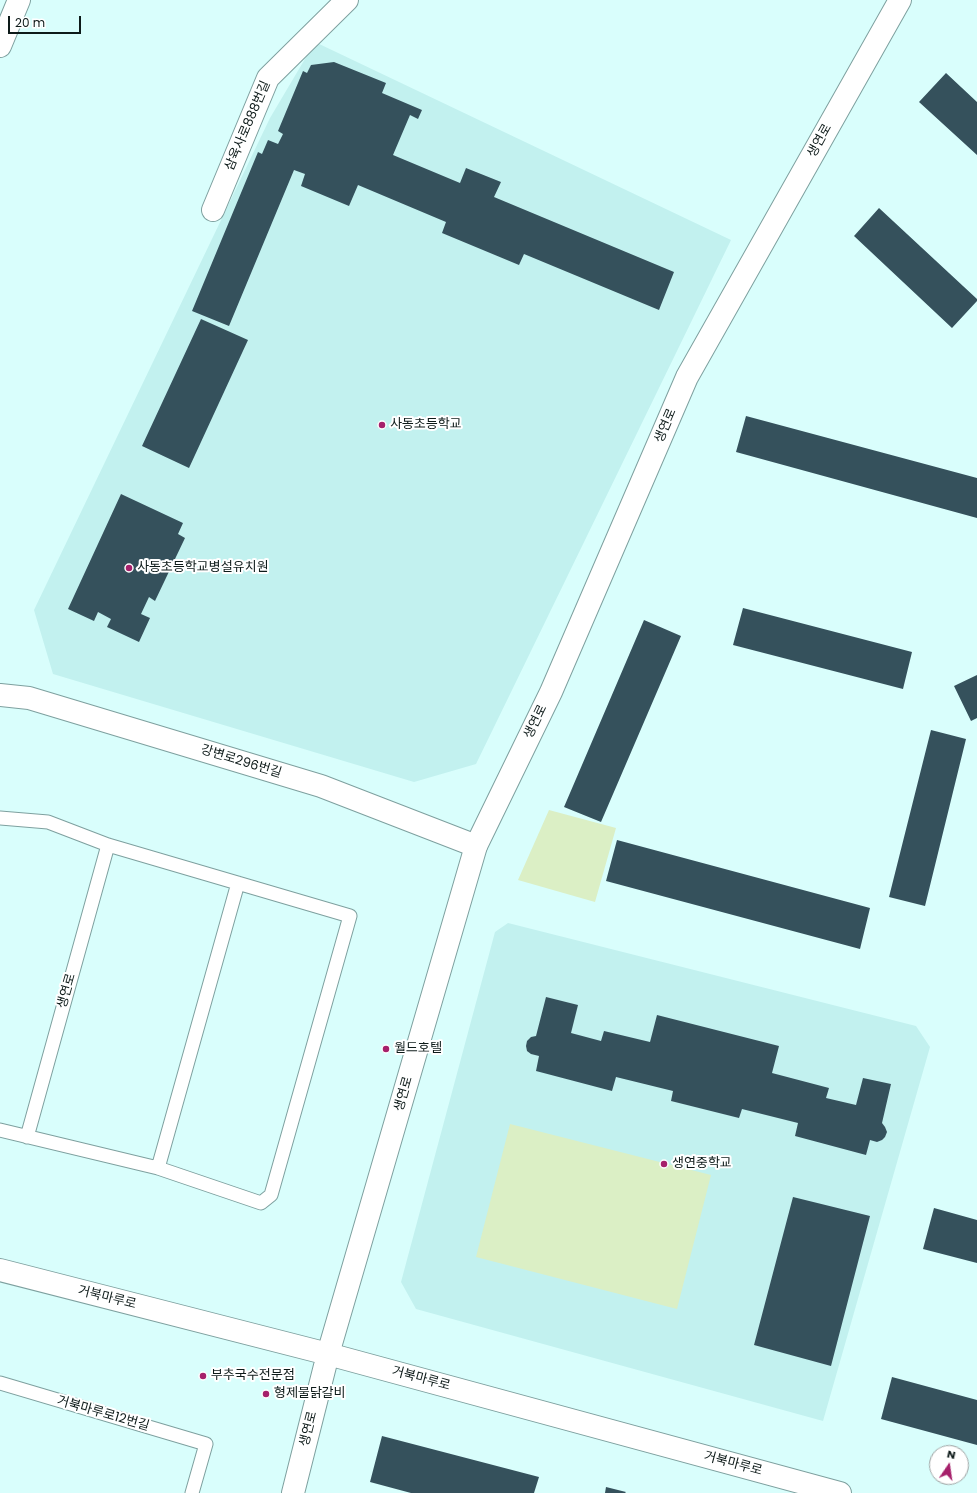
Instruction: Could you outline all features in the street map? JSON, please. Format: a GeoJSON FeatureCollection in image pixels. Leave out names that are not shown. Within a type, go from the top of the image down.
{"type":"FeatureCollection","features":[{"type":"Feature","properties":{"kind":"street"},"geometry":{"type":"LineString","coordinates":[[0,46],[19,0]]}},
{"type":"Feature","properties":{"kind":"street","name":"삼육사로888번길"},"geometry":{"type":"LineString","coordinates":[[213,210],[268,78],[347,0]]}},
{"type":"Feature","properties":{"kind":"street","name":"생연로"},"geometry":{"type":"LineString","coordinates":[[294,1493],[328,1354],[476,846],[551,692],[687,376],[900,0]]}},
{"type":"Feature","properties":{"kind":"street","name":"강변로296번길"},"geometry":{"type":"LineString","coordinates":[[0,696],[29,698],[321,786],[476,846]]}},
{"type":"Feature","properties":{"kind":"street","name":"거북마루로"},"geometry":{"type":"LineString","coordinates":[[0,1270],[328,1354],[840,1493]]}},
{"type":"Feature","properties":{"kind":"lane"},"geometry":{"type":"LineString","coordinates":[[0,818],[48,822],[108,845],[350,916],[271,1196],[261,1203],[158,1168],[0,1130]]}},
{"type":"Feature","properties":{"kind":"lane","name":"생연로"},"geometry":{"type":"LineString","coordinates":[[27,1137],[108,845]]}},
{"type":"Feature","properties":{"kind":"lane"},"geometry":{"type":"LineString","coordinates":[[158,1168],[238,883]]}},
{"type":"Feature","properties":{"kind":"lane","name":"거북마루로12번길"},"geometry":{"type":"LineString","coordinates":[[0,1384],[206,1444],[192,1493]]}},
{"type":"Feature","properties":{"kind":"shaded area","name":"사동초등학교"},"geometry":{"type":"Polygon","coordinates":[[[315,42],[731,240],[476,764],[414,782],[53,674],[34,610],[270,118],[315,42]]]}},
{"type":"Feature","properties":{"kind":"shaded area","name":"생연중학교"},"geometry":{"type":"Polygon","coordinates":[[[508,923],[916,1026],[930,1047],[823,1421],[416,1309],[401,1282],[495,932],[508,923]]]}},
{"type":"Feature","properties":{"kind":"green space"},"geometry":{"type":"Polygon","coordinates":[[[549,810],[616,828],[595,902],[518,880],[549,810]]]}},
{"type":"Feature","properties":{"kind":"green space"},"geometry":{"type":"Polygon","coordinates":[[[510,1124],[711,1175],[677,1309],[476,1257],[510,1124]]]}},
{"type":"Feature","properties":{"kind":"building"},"geometry":{"type":"Polygon","coordinates":[[[334,62],[386,83],[382,93],[422,110],[418,119],[410,115],[393,155],[460,183],[466,168],[501,182],[494,197],[674,272],[659,310],[524,254],[519,265],[442,233],[446,222],[358,185],[349,206],[301,186],[305,174],[294,170],[229,326],[192,311],[258,152],[262,154],[268,140],[278,144],[283,134],[278,131],[303,71],[307,73],[311,65],[334,62]]]}},
{"type":"Feature","properties":{"kind":"building"},"geometry":{"type":"Polygon","coordinates":[[[946,73],[977,102],[977,155],[919,102],[946,73]]]}},
{"type":"Feature","properties":{"kind":"building"},"geometry":{"type":"Polygon","coordinates":[[[879,208],[977,299],[977,301],[952,328],[854,236],[879,208]]]}},
{"type":"Feature","properties":{"kind":"building"},"geometry":{"type":"Polygon","coordinates":[[[201,319],[248,340],[189,468],[142,446],[201,319]]]}},
{"type":"Feature","properties":{"kind":"building"},"geometry":{"type":"Polygon","coordinates":[[[746,416],[977,478],[977,518],[736,452],[746,416]]]}},
{"type":"Feature","properties":{"kind":"building","name":"사동초등학교병설유치원"},"geometry":{"type":"Polygon","coordinates":[[[121,494],[183,523],[178,534],[185,538],[155,601],[149,597],[141,614],[150,618],[139,642],[107,627],[111,619],[98,612],[94,621],[68,609],[121,494]]]}},
{"type":"Feature","properties":{"kind":"building"},"geometry":{"type":"Polygon","coordinates":[[[743,608],[912,652],[903,689],[733,645],[743,608]]]}},
{"type":"Feature","properties":{"kind":"building"},"geometry":{"type":"Polygon","coordinates":[[[644,620],[681,636],[601,822],[564,807],[644,620]]]}},
{"type":"Feature","properties":{"kind":"building"},"geometry":{"type":"Polygon","coordinates":[[[977,675],[977,718],[971,721],[954,686],[977,675]]]}},
{"type":"Feature","properties":{"kind":"building"},"geometry":{"type":"Polygon","coordinates":[[[931,730],[966,739],[925,906],[889,897],[931,730]]]}},
{"type":"Feature","properties":{"kind":"building"},"geometry":{"type":"Polygon","coordinates":[[[617,840],[870,908],[860,949],[606,881],[617,840]]]}},
{"type":"Feature","properties":{"kind":"building"},"geometry":{"type":"Polygon","coordinates":[[[546,997],[578,1005],[571,1033],[601,1041],[604,1031],[650,1042],[657,1015],[779,1046],[772,1073],[829,1088],[826,1098],[856,1105],[863,1078],[891,1084],[882,1123],[887,1132],[885,1137],[877,1142],[870,1140],[866,1155],[795,1136],[798,1123],[742,1109],[739,1118],[671,1101],[673,1091],[616,1077],[612,1091],[536,1071],[539,1056],[531,1054],[527,1051],[526,1046],[527,1041],[531,1037],[536,1036],[546,997]]]}},
{"type":"Feature","properties":{"kind":"building"},"geometry":{"type":"Polygon","coordinates":[[[793,1197],[870,1216],[831,1366],[754,1345],[793,1197]]]}},
{"type":"Feature","properties":{"kind":"building"},"geometry":{"type":"Polygon","coordinates":[[[934,1208],[977,1220],[977,1263],[923,1249],[934,1208]]]}},
{"type":"Feature","properties":{"kind":"building"},"geometry":{"type":"Polygon","coordinates":[[[892,1377],[977,1400],[977,1445],[881,1419],[892,1377]]]}},
{"type":"Feature","properties":{"kind":"building"},"geometry":{"type":"Polygon","coordinates":[[[382,1436],[539,1477],[534,1493],[411,1493],[370,1482],[382,1436]]]}},
{"type":"Feature","properties":{"kind":"building"},"geometry":{"type":"Polygon","coordinates":[[[606,1487],[626,1492],[605,1493],[606,1487]]]}},
{"type":"Feature","properties":{"kind":"place","name":"사동초등학교"},"geometry":{"type":"Point","coordinates":[382,425]}},
{"type":"Feature","properties":{"kind":"place","name":"사동초등학교병설유치원"},"geometry":{"type":"Point","coordinates":[129,568]}},
{"type":"Feature","properties":{"kind":"place","name":"월드호텔"},"geometry":{"type":"Point","coordinates":[386,1049]}},
{"type":"Feature","properties":{"kind":"place","name":"생연중학교"},"geometry":{"type":"Point","coordinates":[664,1164]}},
{"type":"Feature","properties":{"kind":"place","name":"부추국수전문점"},"geometry":{"type":"Point","coordinates":[203,1376]}},
{"type":"Feature","properties":{"kind":"place","name":"형제물닭갈비"},"geometry":{"type":"Point","coordinates":[266,1394]}}]}
